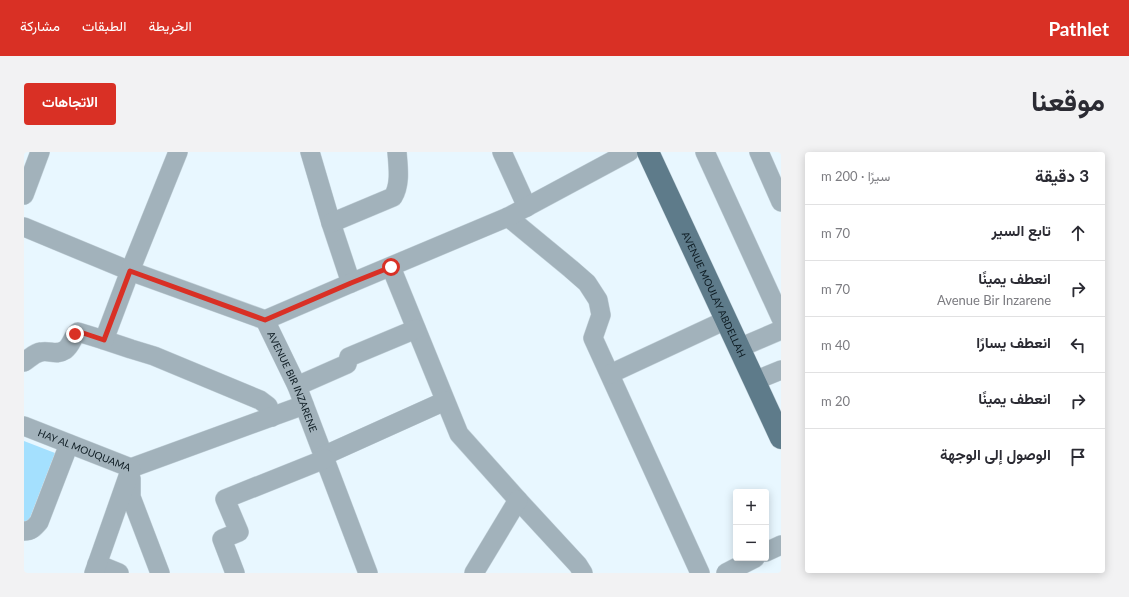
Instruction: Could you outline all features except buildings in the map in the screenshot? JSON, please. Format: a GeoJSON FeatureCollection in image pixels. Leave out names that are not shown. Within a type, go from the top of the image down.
{"type":"FeatureCollection","features":[{"type":"Feature","properties":{"kind":"main road","name":"AVENUE MOULAY ABDELLAH"},"geometry":{"type":"LineString","coordinates":[[648,152],[781,438]]}},
{"type":"Feature","properties":{"kind":"street"},"geometry":{"type":"LineString","coordinates":[[24,195],[40,152]]}},
{"type":"Feature","properties":{"kind":"street"},"geometry":{"type":"LineString","coordinates":[[104,340],[178,152]]}},
{"type":"Feature","properties":{"kind":"street"},"geometry":{"type":"LineString","coordinates":[[308,152],[351,283]]}},
{"type":"Feature","properties":{"kind":"street"},"geometry":{"type":"LineString","coordinates":[[331,223],[394,197],[398,179],[397,152]]}},
{"type":"Feature","properties":{"kind":"street"},"geometry":{"type":"LineString","coordinates":[[502,152],[526,207]]}},
{"type":"Feature","properties":{"kind":"street"},"geometry":{"type":"LineString","coordinates":[[265,320],[508,217],[629,152]]}},
{"type":"Feature","properties":{"kind":"street"},"geometry":{"type":"LineString","coordinates":[[705,152],[781,318]]}},
{"type":"Feature","properties":{"kind":"street"},"geometry":{"type":"LineString","coordinates":[[759,152],[781,202]]}},
{"type":"Feature","properties":{"kind":"street"},"geometry":{"type":"LineString","coordinates":[[508,217],[587,283],[598,300],[602,315],[593,338],[700,573]]}},
{"type":"Feature","properties":{"kind":"street","name":"AVENUE BIR INZARENE"},"geometry":{"type":"LineString","coordinates":[[24,227],[130,271],[265,320],[297,386],[368,573]]}},
{"type":"Feature","properties":{"kind":"street"},"geometry":{"type":"LineString","coordinates":[[391,267],[459,434],[584,573]]}},
{"type":"Feature","properties":{"kind":"street"},"geometry":{"type":"LineString","coordinates":[[610,374],[726,320]]}},
{"type":"Feature","properties":{"kind":"street"},"geometry":{"type":"LineString","coordinates":[[297,386],[347,364],[350,357],[416,329]]}},
{"type":"Feature","properties":{"kind":"street"},"geometry":{"type":"LineString","coordinates":[[739,348],[781,330]]}},
{"type":"Feature","properties":{"kind":"street"},"geometry":{"type":"LineString","coordinates":[[24,362],[39,352],[59,353],[70,347],[75,334],[78,332],[154,356],[260,400],[268,406],[272,417]]}},
{"type":"Feature","properties":{"kind":"street"},"geometry":{"type":"LineString","coordinates":[[754,381],[781,370]]}},
{"type":"Feature","properties":{"kind":"street"},"geometry":{"type":"LineString","coordinates":[[229,571],[222,538],[239,532],[225,499],[324,457],[445,401]]}},
{"type":"Feature","properties":{"kind":"street"},"geometry":{"type":"LineString","coordinates":[[118,573],[95,569],[131,468],[304,405]]}},
{"type":"Feature","properties":{"kind":"street","name":"HAY AL MOUQUAMA"},"geometry":{"type":"LineString","coordinates":[[24,426],[131,468],[131,497],[160,573]]}},
{"type":"Feature","properties":{"kind":"street"},"geometry":{"type":"LineString","coordinates":[[24,531],[30,531],[38,522],[69,444]]}},
{"type":"Feature","properties":{"kind":"street"},"geometry":{"type":"LineString","coordinates":[[474,573],[518,500]]}},
{"type":"Feature","properties":{"kind":"street"},"geometry":{"type":"LineString","coordinates":[[769,551],[781,545]]}},
{"type":"Feature","properties":{"kind":"street"},"geometry":{"type":"LineString","coordinates":[[726,573],[749,561]]}},
{"type":"Feature","properties":{"kind":"shaded area"},"geometry":{"type":"Polygon","coordinates":[[[24,441],[55,453],[28,523],[24,521],[24,441]]]}},
{"type":"Feature","properties":{"kind":"route"},"geometry":{"type":"LineString","coordinates":[[75,334],[80,332],[104,340],[130,271],[265,320],[391,267]]}}]}
